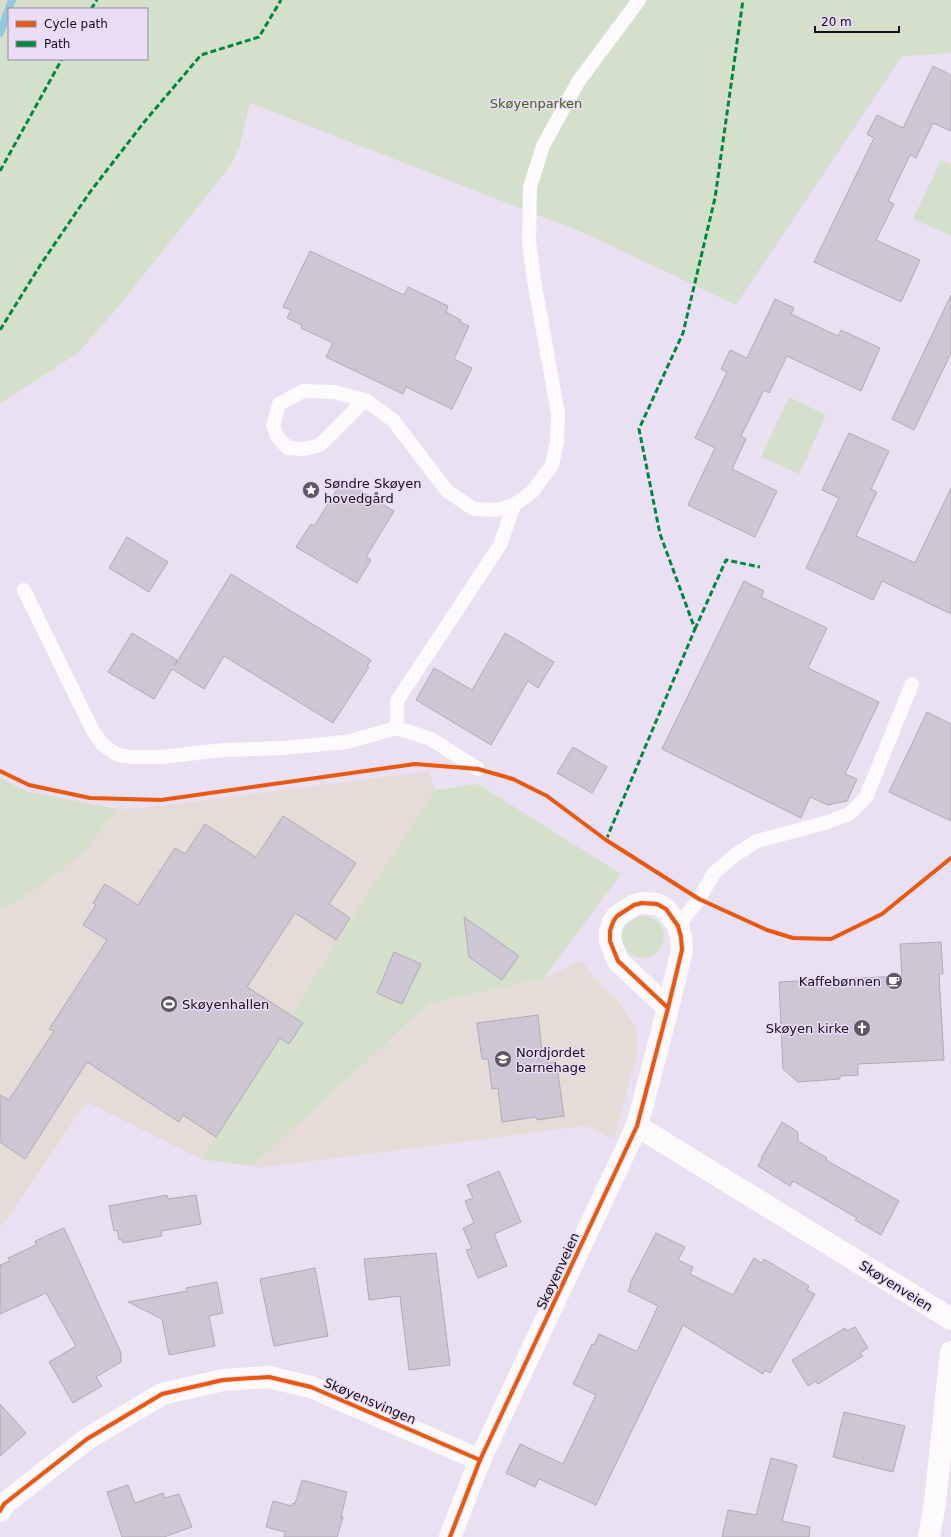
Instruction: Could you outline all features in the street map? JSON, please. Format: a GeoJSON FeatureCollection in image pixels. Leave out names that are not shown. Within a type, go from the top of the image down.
{"type":"FeatureCollection","features":[{"type":"Feature","properties":{"kind":"street","name":"Skøyenveien"},"geometry":{"type":"LineString","coordinates":[[450,1537],[480,1460],[637,1126],[668,1008],[682,950],[678,926],[666,909],[657,904],[642,903],[634,905],[617,916],[612,922],[610,941],[618,961],[668,1008]]}},
{"type":"Feature","properties":{"kind":"street","name":"Skøyenveien"},"geometry":{"type":"LineString","coordinates":[[637,1126],[951,1319]]}},
{"type":"Feature","properties":{"kind":"street"},"geometry":{"type":"LineString","coordinates":[[929,1537],[935,1502],[951,1352]]}},
{"type":"Feature","properties":{"kind":"street","name":"Skøyensvingen"},"geometry":{"type":"LineString","coordinates":[[0,1511],[4,1504],[87,1439],[162,1394],[223,1380],[269,1378],[311,1387],[480,1460]]}},
{"type":"Feature","properties":{"kind":"lane"},"geometry":{"type":"LineString","coordinates":[[366,400],[320,445],[304,450],[288,448],[278,438],[273,426],[279,404],[303,391],[334,392],[366,400],[393,420],[447,491],[474,509],[497,510],[514,505],[532,492],[552,465],[557,441],[558,414],[534,280],[530,249],[530,188],[543,146],[578,82],[639,0]]}},
{"type":"Feature","properties":{"kind":"lane"},"geometry":{"type":"LineString","coordinates":[[397,728],[397,701],[500,545],[514,505]]}},
{"type":"Feature","properties":{"kind":"lane"},"geometry":{"type":"LineString","coordinates":[[24,590],[93,731],[103,745],[118,755],[133,757],[161,757],[224,750],[284,748],[346,742],[397,728],[431,739],[478,769]]}},
{"type":"Feature","properties":{"kind":"lane"},"geometry":{"type":"LineString","coordinates":[[678,926],[699,899],[714,873],[734,855],[757,841],[828,822],[849,814],[866,797],[912,684]]}},
{"type":"Feature","properties":{"kind":"shaded area"},"geometry":{"type":"Polygon","coordinates":[[[429,771],[435,790],[201,1159],[87,1102],[0,1228],[0,911],[41,886],[80,856],[118,809],[143,808],[429,771]]]}},
{"type":"Feature","properties":{"kind":"shaded area","name":"Nordjordet barnehage"},"geometry":{"type":"Polygon","coordinates":[[[582,960],[589,972],[620,1003],[636,1028],[638,1051],[614,1139],[585,1126],[259,1168],[252,1166],[432,1003],[543,979],[582,960]]]}},
{"type":"Feature","properties":{"kind":"green space","name":"Skøyenparken"},"geometry":{"type":"Polygon","coordinates":[[[0,0],[951,0],[951,53],[902,56],[736,305],[584,233],[250,103],[239,149],[228,169],[119,306],[78,353],[0,404],[0,0]]]}},
{"type":"Feature","properties":{"kind":"green space"},"geometry":{"type":"Polygon","coordinates":[[[941,160],[951,164],[951,236],[913,219],[941,160]]]}},
{"type":"Feature","properties":{"kind":"green space"},"geometry":{"type":"Polygon","coordinates":[[[789,397],[826,415],[799,474],[761,457],[789,397]]]}},
{"type":"Feature","properties":{"kind":"green space"},"geometry":{"type":"Polygon","coordinates":[[[0,778],[26,791],[118,809],[80,856],[41,886],[0,911],[0,778]]]}},
{"type":"Feature","properties":{"kind":"green space"},"geometry":{"type":"Polygon","coordinates":[[[478,784],[621,874],[543,979],[431,1003],[252,1166],[201,1159],[350,921],[435,790],[478,784]]]}},
{"type":"Feature","properties":{"kind":"green space"},"geometry":{"type":"Polygon","coordinates":[[[643,916],[658,922],[664,937],[658,952],[643,958],[628,952],[622,937],[628,922],[643,916]]]}},
{"type":"Feature","properties":{"kind":"building"},"geometry":{"type":"Polygon","coordinates":[[[933,66],[951,75],[951,131],[933,123],[916,158],[910,155],[888,201],[894,204],[876,240],[920,260],[901,302],[814,262],[874,138],[867,134],[877,115],[903,128],[933,66]]]}},
{"type":"Feature","properties":{"kind":"building"},"geometry":{"type":"Polygon","coordinates":[[[310,251],[404,295],[408,287],[448,306],[446,312],[461,320],[460,322],[469,326],[454,359],[472,368],[452,409],[406,387],[403,394],[326,357],[333,343],[301,328],[302,325],[287,318],[291,310],[283,307],[310,251]]]}},
{"type":"Feature","properties":{"kind":"building"},"geometry":{"type":"Polygon","coordinates":[[[951,295],[951,353],[914,430],[892,419],[951,295]]]}},
{"type":"Feature","properties":{"kind":"building"},"geometry":{"type":"Polygon","coordinates":[[[775,299],[794,308],[791,314],[838,336],[841,330],[880,348],[861,391],[787,356],[769,393],[764,390],[741,436],[746,439],[732,469],[777,491],[755,537],[688,505],[715,448],[695,438],[727,372],[721,369],[730,350],[747,358],[775,299]]]}},
{"type":"Feature","properties":{"kind":"building"},"geometry":{"type":"Polygon","coordinates":[[[849,433],[889,451],[871,489],[877,492],[856,536],[915,563],[951,488],[951,614],[882,581],[873,600],[806,568],[839,498],[822,490],[849,433]]]}},
{"type":"Feature","properties":{"kind":"building"},"geometry":{"type":"Polygon","coordinates":[[[343,480],[394,511],[366,557],[371,560],[357,583],[296,547],[311,524],[314,526],[343,480]]]}},
{"type":"Feature","properties":{"kind":"building"},"geometry":{"type":"Polygon","coordinates":[[[127,537],[168,562],[149,592],[109,568],[127,537]]]}},
{"type":"Feature","properties":{"kind":"building"},"geometry":{"type":"Polygon","coordinates":[[[231,574],[371,660],[367,666],[369,667],[333,723],[224,656],[204,689],[172,669],[154,699],[108,672],[132,633],[177,660],[175,665],[231,574]]]}},
{"type":"Feature","properties":{"kind":"building"},"geometry":{"type":"Polygon","coordinates":[[[744,581],[764,591],[761,597],[827,628],[808,668],[879,702],[845,774],[857,779],[847,801],[828,805],[810,797],[801,818],[662,749],[744,581]]]}},
{"type":"Feature","properties":{"kind":"building"},"geometry":{"type":"Polygon","coordinates":[[[505,633],[554,662],[538,688],[528,681],[491,745],[416,700],[434,668],[472,690],[505,633]]]}},
{"type":"Feature","properties":{"kind":"building"},"geometry":{"type":"Polygon","coordinates":[[[927,712],[951,724],[951,821],[889,792],[927,712]]]}},
{"type":"Feature","properties":{"kind":"building"},"geometry":{"type":"Polygon","coordinates":[[[573,747],[607,767],[592,793],[557,773],[573,747]]]}},
{"type":"Feature","properties":{"kind":"building"},"geometry":{"type":"Polygon","coordinates":[[[283,816],[356,863],[329,904],[350,918],[336,940],[295,913],[247,987],[303,1023],[289,1044],[280,1038],[216,1137],[183,1115],[179,1122],[87,1062],[25,1159],[0,1142],[0,1095],[9,1100],[54,1031],[49,1029],[107,940],[83,925],[96,905],[93,903],[105,884],[138,905],[175,848],[185,854],[205,824],[256,857],[283,816]]]}},
{"type":"Feature","properties":{"kind":"building"},"geometry":{"type":"Polygon","coordinates":[[[464,917],[519,956],[502,980],[469,957],[464,917]]]}},
{"type":"Feature","properties":{"kind":"building","name":"Skøyen kirke"},"geometry":{"type":"Polygon","coordinates":[[[941,942],[943,974],[939,974],[944,1060],[858,1064],[858,1075],[840,1076],[840,1079],[798,1082],[783,1069],[779,982],[902,976],[900,944],[941,942]]]}},
{"type":"Feature","properties":{"kind":"building"},"geometry":{"type":"Polygon","coordinates":[[[394,952],[421,964],[402,1004],[377,993],[394,952]]]}},
{"type":"Feature","properties":{"kind":"building"},"geometry":{"type":"Polygon","coordinates":[[[538,1015],[542,1051],[547,1050],[548,1064],[556,1060],[564,1116],[537,1120],[536,1117],[502,1122],[498,1088],[492,1089],[488,1059],[482,1059],[477,1023],[538,1015]]]}},
{"type":"Feature","properties":{"kind":"building"},"geometry":{"type":"Polygon","coordinates":[[[782,1122],[798,1132],[798,1141],[827,1158],[826,1160],[899,1201],[881,1235],[855,1220],[857,1218],[793,1181],[790,1186],[758,1166],[782,1122]]]}},
{"type":"Feature","properties":{"kind":"building"},"geometry":{"type":"Polygon","coordinates":[[[499,1171],[521,1222],[494,1234],[507,1266],[478,1278],[466,1250],[472,1249],[463,1228],[474,1223],[465,1201],[473,1198],[467,1185],[499,1171]]]}},
{"type":"Feature","properties":{"kind":"building"},"geometry":{"type":"Polygon","coordinates":[[[167,1195],[168,1199],[196,1195],[201,1224],[161,1231],[162,1236],[123,1243],[123,1240],[119,1240],[117,1230],[114,1231],[109,1206],[167,1195]]]}},
{"type":"Feature","properties":{"kind":"building"},"geometry":{"type":"Polygon","coordinates":[[[64,1228],[121,1353],[121,1362],[96,1377],[102,1386],[73,1403],[49,1362],[76,1346],[46,1293],[0,1314],[0,1265],[10,1261],[8,1258],[36,1245],[35,1241],[64,1228]]]}},
{"type":"Feature","properties":{"kind":"building"},"geometry":{"type":"Polygon","coordinates":[[[656,1233],[685,1247],[678,1260],[693,1267],[690,1274],[733,1295],[754,1258],[762,1263],[764,1259],[809,1286],[807,1290],[815,1294],[770,1373],[765,1370],[763,1374],[683,1325],[596,1505],[539,1479],[535,1487],[506,1473],[520,1444],[563,1464],[596,1395],[573,1384],[592,1344],[594,1345],[599,1334],[636,1351],[638,1349],[658,1306],[628,1291],[631,1284],[630,1283],[656,1233]]]}},
{"type":"Feature","properties":{"kind":"building"},"geometry":{"type":"Polygon","coordinates":[[[436,1253],[450,1365],[409,1370],[400,1296],[369,1300],[364,1259],[436,1253]]]}},
{"type":"Feature","properties":{"kind":"building"},"geometry":{"type":"Polygon","coordinates":[[[315,1268],[328,1336],[274,1346],[260,1279],[315,1268]]]}},
{"type":"Feature","properties":{"kind":"building"},"geometry":{"type":"Polygon","coordinates":[[[217,1282],[223,1313],[209,1316],[215,1346],[169,1355],[162,1319],[128,1302],[187,1291],[186,1288],[217,1282]]]}},
{"type":"Feature","properties":{"kind":"building"},"geometry":{"type":"Polygon","coordinates":[[[855,1327],[868,1348],[860,1353],[863,1356],[818,1384],[816,1381],[808,1386],[792,1360],[845,1328],[847,1331],[855,1327]]]}},
{"type":"Feature","properties":{"kind":"building"},"geometry":{"type":"Polygon","coordinates":[[[0,1404],[26,1433],[0,1456],[0,1404]]]}},
{"type":"Feature","properties":{"kind":"building"},"geometry":{"type":"Polygon","coordinates":[[[844,1412],[905,1426],[893,1472],[833,1457],[844,1412]]]}},
{"type":"Feature","properties":{"kind":"building"},"geometry":{"type":"Polygon","coordinates":[[[771,1458],[797,1465],[782,1521],[810,1527],[809,1537],[722,1537],[728,1510],[756,1515],[771,1458]]]}},
{"type":"Feature","properties":{"kind":"building"},"geometry":{"type":"Polygon","coordinates":[[[302,1480],[347,1492],[341,1517],[343,1517],[337,1537],[284,1537],[285,1532],[266,1527],[273,1501],[292,1506],[293,1503],[295,1504],[302,1480]]]}},
{"type":"Feature","properties":{"kind":"building"},"geometry":{"type":"Polygon","coordinates":[[[128,1485],[135,1503],[163,1493],[165,1498],[179,1494],[192,1527],[164,1537],[122,1537],[107,1492],[128,1485]]]}},
{"type":"Feature","properties":{"kind":"waterway"},"geometry":{"type":"LineString","coordinates":[[9,8],[12,0]]}},
{"type":"Feature","properties":{"kind":"waterway"},"geometry":{"type":"LineString","coordinates":[[0,33],[8,11]]}},
{"type":"Feature","properties":{"kind":"marked path"},"geometry":{"type":"LineString","coordinates":[[92,8],[97,0]]}},
{"type":"Feature","properties":{"kind":"marked path"},"geometry":{"type":"LineString","coordinates":[[0,330],[41,264],[90,192],[145,121],[201,55],[259,37],[281,0]]}},
{"type":"Feature","properties":{"kind":"marked path"},"geometry":{"type":"LineString","coordinates":[[606,840],[695,629],[660,534],[639,429],[683,333],[715,198],[743,0]]}},
{"type":"Feature","properties":{"kind":"marked path"},"geometry":{"type":"LineString","coordinates":[[0,171],[61,60]]}},
{"type":"Feature","properties":{"kind":"marked path"},"geometry":{"type":"LineString","coordinates":[[695,629],[726,560],[760,567]]}},
{"type":"Feature","properties":{"kind":"cycle path"},"geometry":{"type":"LineString","coordinates":[[0,771],[29,785],[90,798],[161,800],[415,764],[478,769],[513,779],[547,796],[606,840],[699,899],[767,930],[793,938],[831,939],[882,914],[951,858]]}},
{"type":"Feature","properties":{"kind":"cycle path"},"geometry":{"type":"LineString","coordinates":[[450,1537],[480,1460],[637,1126],[668,1008],[682,950],[678,926],[666,909],[657,904],[642,903],[634,905],[617,916],[610,931],[610,941],[618,961],[668,1008]]}},
{"type":"Feature","properties":{"kind":"cycle path"},"geometry":{"type":"LineString","coordinates":[[0,1511],[4,1504],[87,1439],[162,1394],[223,1380],[269,1377],[311,1387],[480,1460]]}},
{"type":"Feature","properties":{"kind":"place","name":"Søndre Skøyen hovedgård"},"geometry":{"type":"Point","coordinates":[311,490]}},
{"type":"Feature","properties":{"kind":"place","name":"Kaffebønnen"},"geometry":{"type":"Point","coordinates":[894,981]}},
{"type":"Feature","properties":{"kind":"place","name":"Skøyenhallen"},"geometry":{"type":"Point","coordinates":[169,1004]}},
{"type":"Feature","properties":{"kind":"place","name":"Skøyen kirke"},"geometry":{"type":"Point","coordinates":[862,1028]}},
{"type":"Feature","properties":{"kind":"place","name":"Nordjordet barnehage"},"geometry":{"type":"Point","coordinates":[503,1059]}}]}
